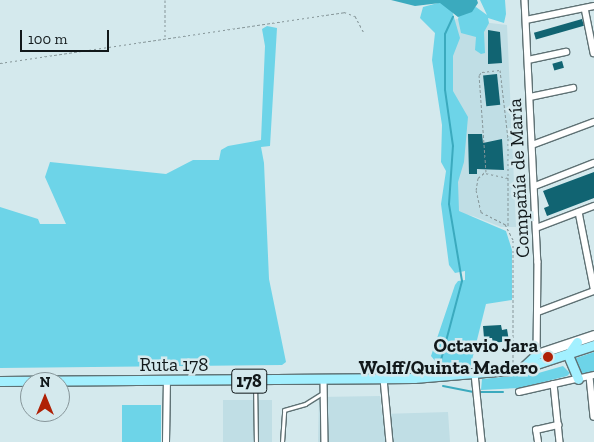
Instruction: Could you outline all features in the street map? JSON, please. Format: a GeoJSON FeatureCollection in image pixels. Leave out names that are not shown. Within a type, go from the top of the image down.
{"type":"FeatureCollection","features":[{"type":"Feature","properties":{"kind":"main road"},"geometry":{"type":"LineString","coordinates":[[577,342],[568,355],[578,379]]}},
{"type":"Feature","properties":{"kind":"main road","name":"178"},"geometry":{"type":"LineString","coordinates":[[516,369],[568,355],[594,345]]}},
{"type":"Feature","properties":{"kind":"main road"},"geometry":{"type":"LineString","coordinates":[[516,369],[537,354]]}},
{"type":"Feature","properties":{"kind":"main road","name":"Ruta 178"},"geometry":{"type":"LineString","coordinates":[[0,381],[324,381],[475,374],[516,369]]}},
{"type":"Feature","properties":{"kind":"street","name":"Compañía de María"},"geometry":{"type":"LineString","coordinates":[[525,0],[536,228],[537,354]]}},
{"type":"Feature","properties":{"kind":"street"},"geometry":{"type":"LineString","coordinates":[[526,20],[594,6]]}},
{"type":"Feature","properties":{"kind":"street"},"geometry":{"type":"LineString","coordinates":[[585,8],[594,53]]}},
{"type":"Feature","properties":{"kind":"street"},"geometry":{"type":"LineString","coordinates":[[528,60],[566,52]]}},
{"type":"Feature","properties":{"kind":"street"},"geometry":{"type":"LineString","coordinates":[[530,97],[573,88]]}},
{"type":"Feature","properties":{"kind":"street"},"geometry":{"type":"LineString","coordinates":[[532,145],[594,122]]}},
{"type":"Feature","properties":{"kind":"street"},"geometry":{"type":"LineString","coordinates":[[534,186],[594,163]]}},
{"type":"Feature","properties":{"kind":"street"},"geometry":{"type":"LineString","coordinates":[[536,228],[594,206]]}},
{"type":"Feature","properties":{"kind":"street"},"geometry":{"type":"LineString","coordinates":[[538,312],[594,290],[579,212]]}},
{"type":"Feature","properties":{"kind":"street"},"geometry":{"type":"LineString","coordinates":[[537,354],[594,335]]}},
{"type":"Feature","properties":{"kind":"street"},"geometry":{"type":"LineString","coordinates":[[475,374],[482,442]]}},
{"type":"Feature","properties":{"kind":"street"},"geometry":{"type":"LineString","coordinates":[[519,392],[592,376],[594,417]]}},
{"type":"Feature","properties":{"kind":"street"},"geometry":{"type":"LineString","coordinates":[[384,379],[390,442]]}},
{"type":"Feature","properties":{"kind":"street"},"geometry":{"type":"LineString","coordinates":[[166,442],[167,381]]}},
{"type":"Feature","properties":{"kind":"street"},"geometry":{"type":"LineString","coordinates":[[324,381],[325,442]]}},
{"type":"Feature","properties":{"kind":"street"},"geometry":{"type":"LineString","coordinates":[[554,384],[560,442]]}},
{"type":"Feature","properties":{"kind":"street"},"geometry":{"type":"LineString","coordinates":[[538,442],[536,430],[558,425]]}},
{"type":"Feature","properties":{"kind":"lane"},"geometry":{"type":"LineString","coordinates":[[255,381],[256,442]]}},
{"type":"Feature","properties":{"kind":"lane"},"geometry":{"type":"LineString","coordinates":[[282,442],[284,410],[306,404],[325,392]]}},
{"type":"Feature","properties":{"kind":"path"},"geometry":{"type":"LineString","coordinates":[[165,0],[165,38]]}},
{"type":"Feature","properties":{"kind":"path"},"geometry":{"type":"LineString","coordinates":[[0,63],[344,12],[355,16],[364,33]]}},
{"type":"Feature","properties":{"kind":"path"},"geometry":{"type":"LineString","coordinates":[[508,227],[485,216],[478,207],[476,184],[486,172],[479,75],[482,72],[500,70],[508,129],[508,227],[514,250],[516,369]]}},
{"type":"Feature","properties":{"kind":"path"},"geometry":{"type":"LineString","coordinates":[[486,172],[508,179]]}},
{"type":"Feature","properties":{"kind":"shaded area"},"geometry":{"type":"Polygon","coordinates":[[[391,0],[477,0],[478,3],[472,12],[458,17],[440,3],[415,6],[391,0]]]}},
{"type":"Feature","properties":{"kind":"shaded area"},"geometry":{"type":"Polygon","coordinates":[[[449,0],[460,38],[453,56],[453,91],[468,117],[464,162],[458,182],[459,211],[506,231],[512,250],[512,300],[486,304],[470,368],[442,368],[442,361],[436,362],[431,356],[455,285],[458,281],[465,280],[465,271],[455,273],[449,265],[441,204],[446,171],[441,162],[442,125],[432,60],[435,33],[420,18],[423,7],[449,0]]]}},
{"type":"Feature","properties":{"kind":"shaded area"},"geometry":{"type":"Polygon","coordinates":[[[480,0],[505,0],[506,14],[504,23],[488,18],[489,23],[484,32],[485,53],[481,54],[475,50],[476,37],[461,33],[458,19],[460,12],[476,7],[487,15],[480,0]]]}},
{"type":"Feature","properties":{"kind":"shaded area"},"geometry":{"type":"Polygon","coordinates":[[[456,19],[507,25],[516,227],[501,227],[473,216],[454,213],[454,110],[449,29],[456,19]]]}},
{"type":"Feature","properties":{"kind":"shaded area"},"geometry":{"type":"Polygon","coordinates":[[[267,26],[277,28],[270,146],[261,147],[264,163],[269,279],[286,362],[282,365],[0,368],[0,207],[38,219],[40,224],[66,224],[45,177],[50,162],[166,174],[193,160],[219,160],[221,150],[228,146],[261,140],[265,46],[262,29],[267,26]]]}},
{"type":"Feature","properties":{"kind":"shaded area"},"geometry":{"type":"Polygon","coordinates":[[[594,352],[594,373],[580,374],[573,359],[594,352]]]}},
{"type":"Feature","properties":{"kind":"shaded area"},"geometry":{"type":"Polygon","coordinates":[[[563,366],[570,373],[567,376],[520,388],[481,390],[482,379],[535,374],[563,366]]]}},
{"type":"Feature","properties":{"kind":"shaded area"},"geometry":{"type":"Polygon","coordinates":[[[380,396],[382,414],[448,412],[450,442],[318,442],[319,397],[380,396]]]}},
{"type":"Feature","properties":{"kind":"shaded area"},"geometry":{"type":"Polygon","coordinates":[[[223,400],[272,400],[272,442],[223,442],[223,400]]]}},
{"type":"Feature","properties":{"kind":"shaded area"},"geometry":{"type":"Polygon","coordinates":[[[122,405],[161,405],[161,442],[122,442],[122,405]]]}},
{"type":"Feature","properties":{"kind":"building"},"geometry":{"type":"Polygon","coordinates":[[[582,19],[584,26],[536,40],[534,33],[582,19]]]}},
{"type":"Feature","properties":{"kind":"building"},"geometry":{"type":"Polygon","coordinates":[[[488,30],[500,32],[502,63],[488,64],[488,30]]]}},
{"type":"Feature","properties":{"kind":"building"},"geometry":{"type":"Polygon","coordinates":[[[562,61],[564,68],[554,70],[552,64],[562,61]]]}},
{"type":"Feature","properties":{"kind":"building"},"geometry":{"type":"Polygon","coordinates":[[[497,74],[500,105],[486,106],[483,75],[497,74]]]}},
{"type":"Feature","properties":{"kind":"building"},"geometry":{"type":"Polygon","coordinates":[[[468,134],[482,134],[483,143],[502,139],[504,170],[477,169],[477,174],[469,174],[468,134]]]}},
{"type":"Feature","properties":{"kind":"building"},"geometry":{"type":"Polygon","coordinates":[[[594,172],[594,198],[547,216],[544,208],[549,206],[543,191],[594,172]]]}},
{"type":"Feature","properties":{"kind":"building"},"geometry":{"type":"Polygon","coordinates":[[[501,325],[502,330],[507,329],[509,341],[493,343],[492,338],[484,338],[483,326],[501,325]]]}},
{"type":"Feature","properties":{"kind":"waterway"},"geometry":{"type":"LineString","coordinates":[[441,371],[441,360],[462,281],[449,204],[453,146],[445,90],[445,34],[453,17]]}},
{"type":"Feature","properties":{"kind":"waterway"},"geometry":{"type":"LineString","coordinates":[[443,386],[473,392]]}},
{"type":"Feature","properties":{"kind":"waterway"},"geometry":{"type":"LineString","coordinates":[[481,392],[503,392]]}},
{"type":"Feature","properties":{"kind":"place","name":"Octavio Jara Wolff/Quinta Madero"},"geometry":{"type":"Point","coordinates":[548,357]}}]}
